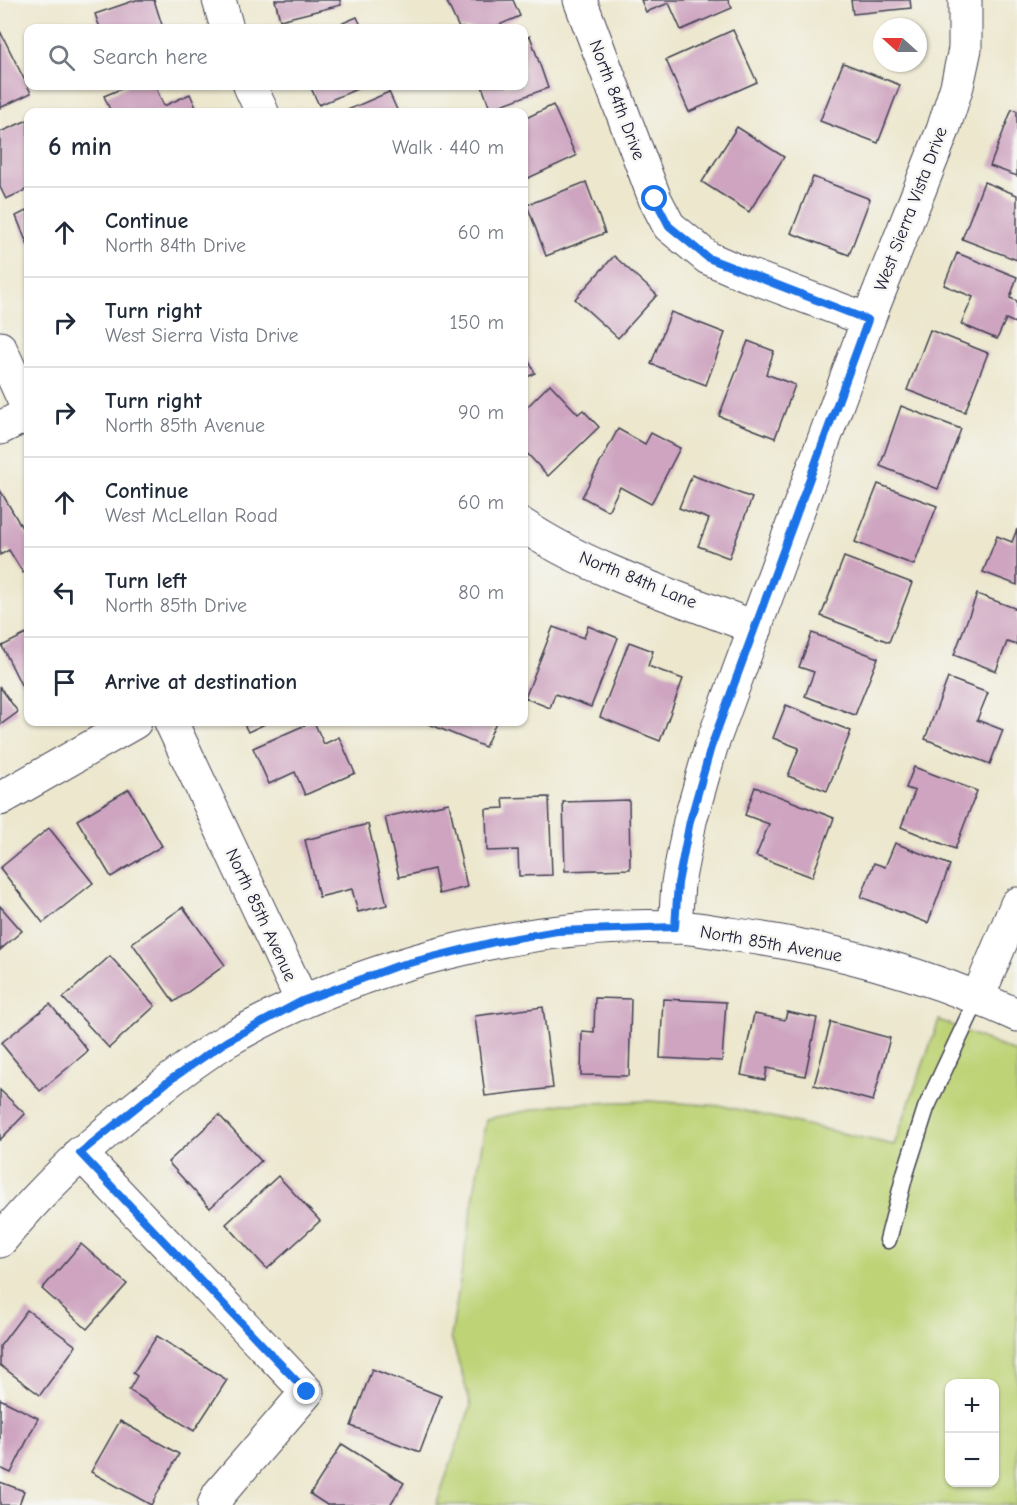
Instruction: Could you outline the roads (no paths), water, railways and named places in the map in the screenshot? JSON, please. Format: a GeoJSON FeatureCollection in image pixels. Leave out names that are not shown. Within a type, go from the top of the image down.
{"type":"FeatureCollection","features":[{"type":"Feature","properties":{"kind":"street"},"geometry":{"type":"LineString","coordinates":[[219,0],[226,24]]}},
{"type":"Feature","properties":{"kind":"street","name":"North 84th Drive"},"geometry":{"type":"LineString","coordinates":[[580,0],[655,199],[669,226],[708,258],[868,320]]}},
{"type":"Feature","properties":{"kind":"street","name":"West Sierra Vista Drive"},"geometry":{"type":"LineString","coordinates":[[675,927],[678,883],[700,784],[711,747],[868,320],[943,130],[957,86],[965,49],[965,0]]}},
{"type":"Feature","properties":{"kind":"street"},"geometry":{"type":"LineString","coordinates":[[252,90],[260,108]]}},
{"type":"Feature","properties":{"kind":"street"},"geometry":{"type":"LineString","coordinates":[[0,348],[24,400]]}},
{"type":"Feature","properties":{"kind":"street"},"geometry":{"type":"LineString","coordinates":[[0,428],[24,416]]}},
{"type":"Feature","properties":{"kind":"street","name":"North 84th Lane"},"geometry":{"type":"LineString","coordinates":[[528,530],[571,553],[617,573],[756,628]]}},
{"type":"Feature","properties":{"kind":"street"},"geometry":{"type":"LineString","coordinates":[[0,799],[128,726]]}},
{"type":"Feature","properties":{"kind":"street","name":"North 85th Avenue"},"geometry":{"type":"LineString","coordinates":[[173,726],[302,1001],[397,966],[494,942],[557,931],[675,927],[755,937],[810,947],[978,997],[1017,1015]]}},
{"type":"Feature","properties":{"kind":"street"},"geometry":{"type":"LineString","coordinates":[[978,997],[1017,904]]}},
{"type":"Feature","properties":{"kind":"street"},"geometry":{"type":"LineString","coordinates":[[0,1241],[80,1153],[170,1080],[227,1041],[302,1001]]}},
{"type":"Feature","properties":{"kind":"street"},"geometry":{"type":"LineString","coordinates":[[80,1153],[307,1392],[219,1494],[214,1505]]}},
{"type":"Feature","properties":{"kind":"lane"},"geometry":{"type":"LineString","coordinates":[[888,1240],[905,1173],[926,1108],[978,997]]}}]}
